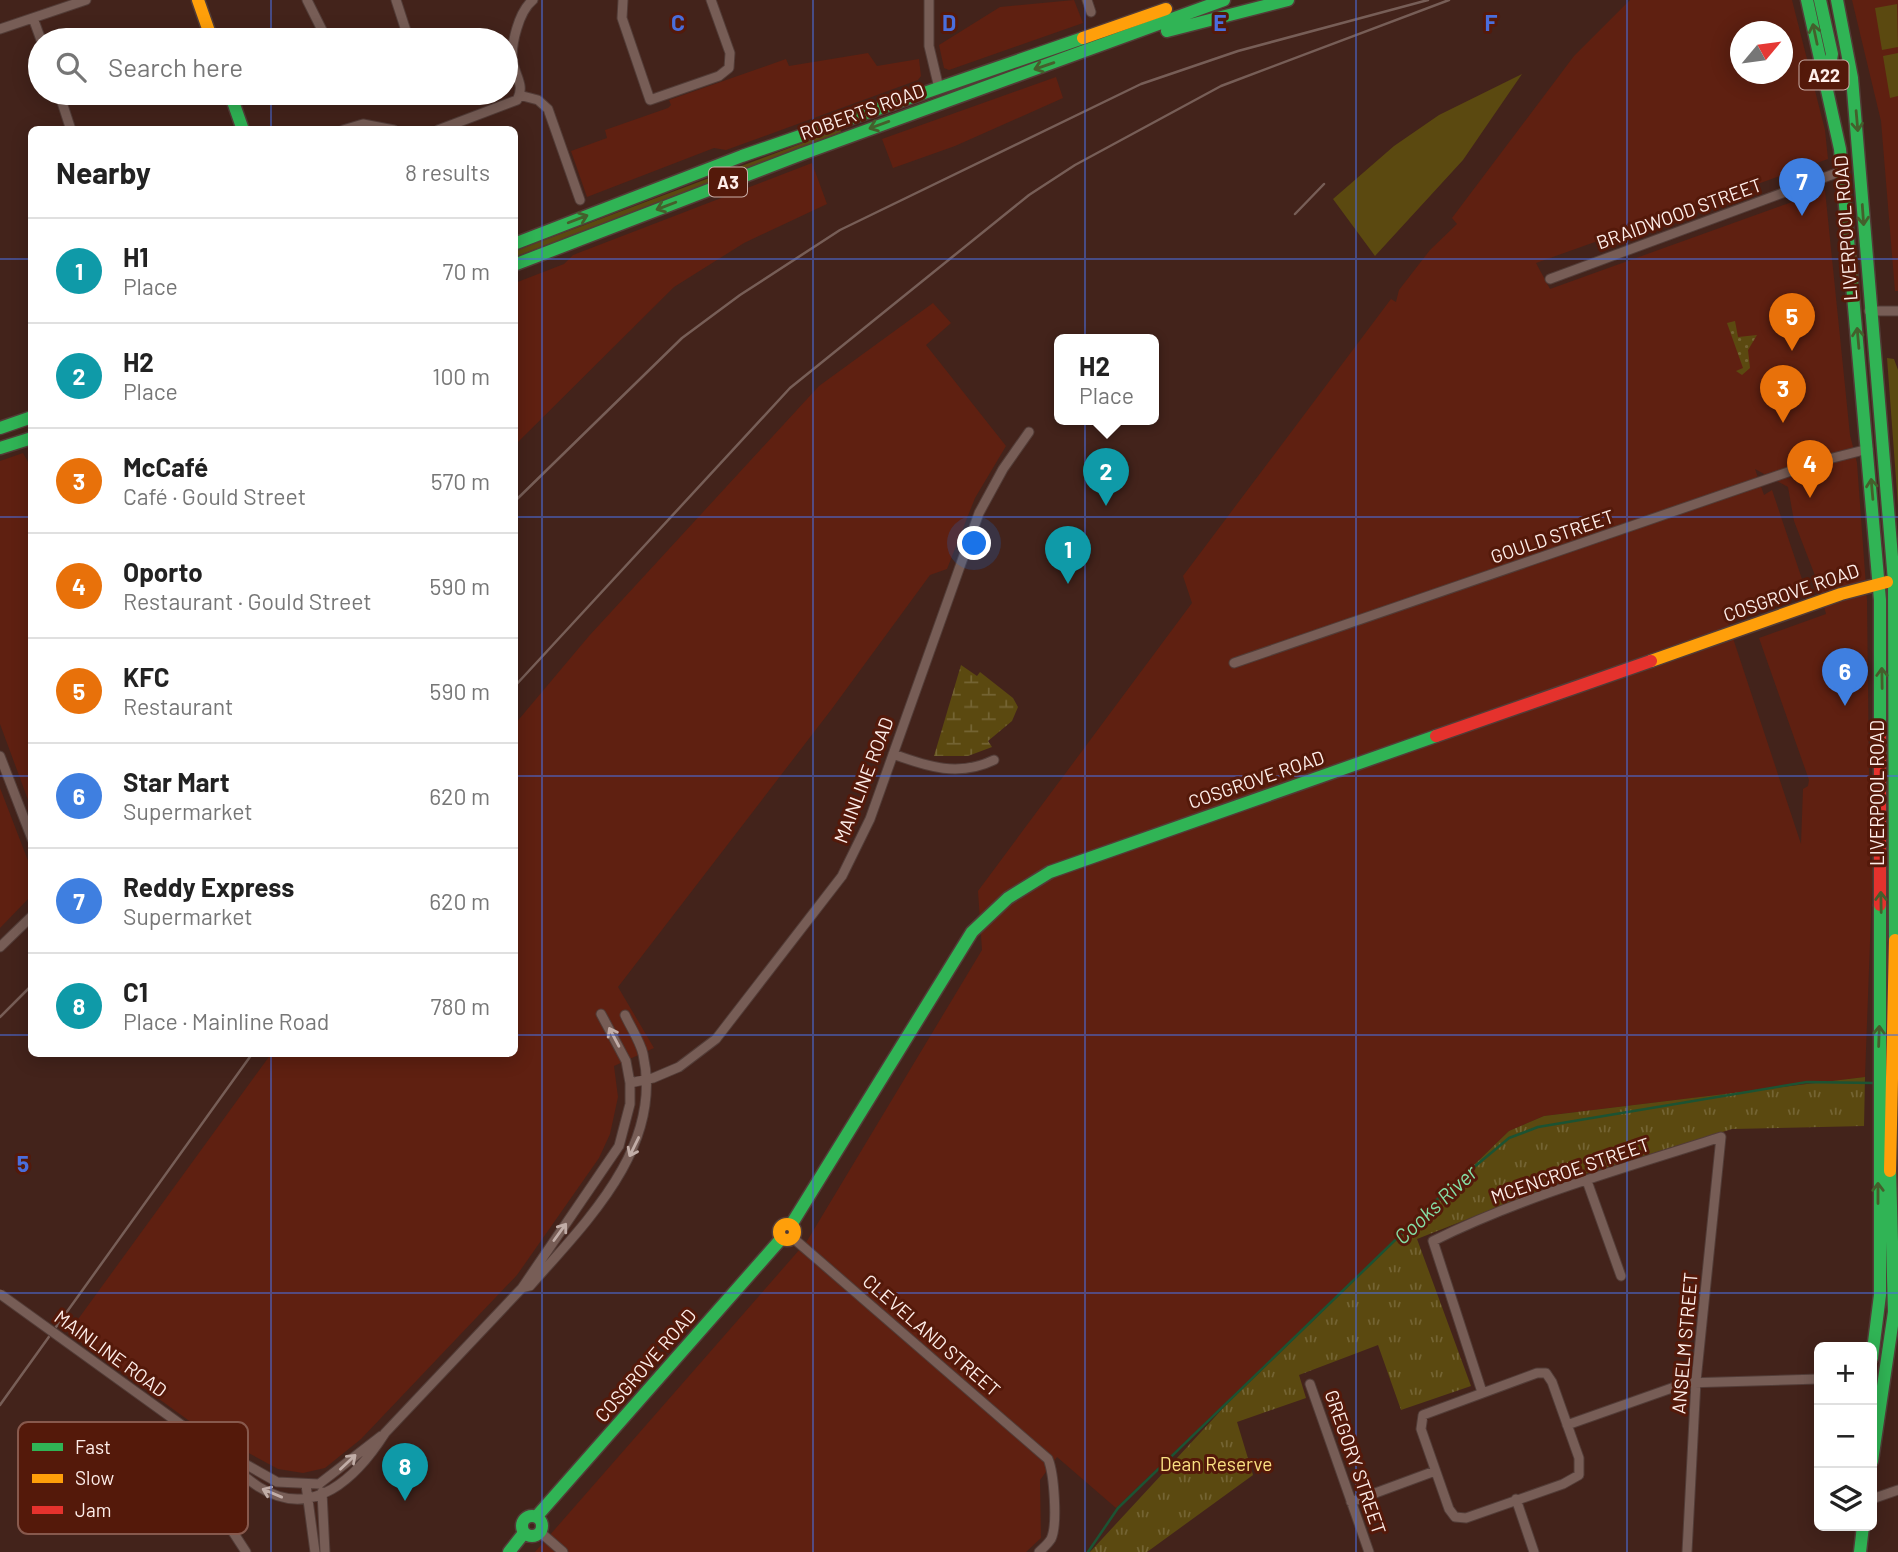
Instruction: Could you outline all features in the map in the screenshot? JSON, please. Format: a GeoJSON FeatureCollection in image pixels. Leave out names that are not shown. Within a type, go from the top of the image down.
{"type":"FeatureCollection","features":[{"type":"Feature","properties":{"kind":"main road"},"geometry":{"type":"LineString","coordinates":[[198,0],[208,28]]}},
{"type":"Feature","properties":{"kind":"main road"},"geometry":{"type":"LineString","coordinates":[[1094,35],[1157,0]]}},
{"type":"Feature","properties":{"kind":"main road","name":"ROBERTS ROAD"},"geometry":{"type":"LineString","coordinates":[[518,242],[718,165],[1190,0]]}},
{"type":"Feature","properties":{"kind":"main road","name":"ROBERTS ROAD"},"geometry":{"type":"LineString","coordinates":[[518,263],[943,102],[1109,44],[1224,0]]}},
{"type":"Feature","properties":{"kind":"main road"},"geometry":{"type":"LineString","coordinates":[[1109,44],[1243,15],[1288,0]]}},
{"type":"Feature","properties":{"kind":"main road","name":"LIVERPOOL ROAD"},"geometry":{"type":"LineString","coordinates":[[1807,0],[1842,172],[1879,584],[1885,1060],[1878,1314],[1874,1342]]}},
{"type":"Feature","properties":{"kind":"main road"},"geometry":{"type":"LineString","coordinates":[[1821,0],[1832,54],[1826,86]]}},
{"type":"Feature","properties":{"kind":"main road","name":"LIVERPOOL ROAD"},"geometry":{"type":"LineString","coordinates":[[1839,2],[1852,78],[1869,311],[1894,581],[1896,960],[1885,1060]]}},
{"type":"Feature","properties":{"kind":"main road"},"geometry":{"type":"LineString","coordinates":[[234,105],[242,126]]}},
{"type":"Feature","properties":{"kind":"main road"},"geometry":{"type":"LineString","coordinates":[[0,428],[28,418]]}},
{"type":"Feature","properties":{"kind":"main road"},"geometry":{"type":"LineString","coordinates":[[0,448],[28,439]]}},
{"type":"Feature","properties":{"kind":"main road","name":"COSGROVE ROAD"},"geometry":{"type":"LineString","coordinates":[[537,1516],[788,1234],[972,932],[998,904],[1019,888],[1063,867],[1853,590],[1894,581]]}},
{"type":"Feature","properties":{"kind":"main road","name":"LIVERPOOL ROAD"},"geometry":{"type":"LineString","coordinates":[[1877,1433],[1894,1337],[1894,1287],[1884,1105]]}},
{"type":"Feature","properties":{"kind":"main road"},"geometry":{"type":"LineString","coordinates":[[1877,1342],[1894,1337]]}},
{"type":"Feature","properties":{"kind":"main road"},"geometry":{"type":"LineString","coordinates":[[537,1516],[542,1524],[540,1532],[534,1536],[524,1533],[522,1527],[525,1518],[537,1516]]}},
{"type":"Feature","properties":{"kind":"main road"},"geometry":{"type":"LineString","coordinates":[[1849,1552],[1851,1531]]}},
{"type":"Feature","properties":{"kind":"main road"},"geometry":{"type":"LineString","coordinates":[[1860,1552],[1862,1531]]}},
{"type":"Feature","properties":{"kind":"main road"},"geometry":{"type":"LineString","coordinates":[[509,1552],[524,1533]]}},
{"type":"Feature","properties":{"kind":"street"},"geometry":{"type":"LineString","coordinates":[[0,29],[86,0]]}},
{"type":"Feature","properties":{"kind":"street"},"geometry":{"type":"LineString","coordinates":[[307,0],[321,28]]}},
{"type":"Feature","properties":{"kind":"street"},"geometry":{"type":"LineString","coordinates":[[396,0],[405,28]]}},
{"type":"Feature","properties":{"kind":"street"},"geometry":{"type":"LineString","coordinates":[[624,0],[622,18],[650,100],[723,74],[731,64],[730,53],[711,0]]}},
{"type":"Feature","properties":{"kind":"street"},"geometry":{"type":"LineString","coordinates":[[929,0],[929,46],[943,102]]}},
{"type":"Feature","properties":{"kind":"street"},"geometry":{"type":"LineString","coordinates":[[1087,0],[1091,12]]}},
{"type":"Feature","properties":{"kind":"street"},"geometry":{"type":"LineString","coordinates":[[518,31],[526,2]]}},
{"type":"Feature","properties":{"kind":"street"},"geometry":{"type":"LineString","coordinates":[[33,18],[37,28]]}},
{"type":"Feature","properties":{"kind":"street"},"geometry":{"type":"LineString","coordinates":[[518,75],[519,95],[546,105],[580,200]]}},
{"type":"Feature","properties":{"kind":"street"},"geometry":{"type":"LineString","coordinates":[[63,105],[70,126]]}},
{"type":"Feature","properties":{"kind":"street"},"geometry":{"type":"LineString","coordinates":[[456,126],[509,105]]}},
{"type":"Feature","properties":{"kind":"street"},"geometry":{"type":"LineString","coordinates":[[360,126],[377,126]]}},
{"type":"Feature","properties":{"kind":"street","name":"BRAIDWOOD STREET"},"geometry":{"type":"LineString","coordinates":[[1550,279],[1860,165]]}},
{"type":"Feature","properties":{"kind":"street"},"geometry":{"type":"LineString","coordinates":[[1869,311],[1898,311]]}},
{"type":"Feature","properties":{"kind":"street","name":"MAINLINE ROAD"},"geometry":{"type":"LineString","coordinates":[[630,1083],[646,1081],[678,1067],[716,1039],[817,911],[859,845],[979,513],[1003,469],[1029,432]]}},
{"type":"Feature","properties":{"kind":"street","name":"GOULD STREET"},"geometry":{"type":"LineString","coordinates":[[1234,663],[1817,462],[1883,447]]}},
{"type":"Feature","properties":{"kind":"street"},"geometry":{"type":"LineString","coordinates":[[893,754],[948,770],[973,768],[994,760]]}},
{"type":"Feature","properties":{"kind":"street"},"geometry":{"type":"LineString","coordinates":[[0,756],[28,829]]}},
{"type":"Feature","properties":{"kind":"street"},"geometry":{"type":"LineString","coordinates":[[1881,790],[1897,792]]}},
{"type":"Feature","properties":{"kind":"street"},"geometry":{"type":"LineString","coordinates":[[0,947],[28,920]]}},
{"type":"Feature","properties":{"kind":"street","name":"MAINLINE ROAD"},"geometry":{"type":"LineString","coordinates":[[248,1466],[277,1482],[319,1484],[385,1433],[522,1288],[619,1146],[630,1104],[630,1083],[626,1061],[601,1014]]}},
{"type":"Feature","properties":{"kind":"street","name":"MAINLINE ROAD"},"geometry":{"type":"LineString","coordinates":[[522,1288],[530,1286],[577,1233],[619,1175],[639,1136],[646,1105],[643,1053],[625,1015]]}},
{"type":"Feature","properties":{"kind":"street","name":"MCENCROE STREET"},"geometry":{"type":"LineString","coordinates":[[1482,1392],[1433,1241],[1458,1228],[1587,1181],[1721,1137]]}},
{"type":"Feature","properties":{"kind":"street","name":"ANSELM STREET"},"geometry":{"type":"LineString","coordinates":[[1688,1552],[1696,1381],[1721,1137]]}},
{"type":"Feature","properties":{"kind":"street"},"geometry":{"type":"LineString","coordinates":[[1587,1181],[1621,1276]]}},
{"type":"Feature","properties":{"kind":"street","name":"CLEVELAND STREET"},"geometry":{"type":"LineString","coordinates":[[788,1234],[1048,1459],[1052,1474],[1053,1529],[1051,1539],[1039,1552]]}},
{"type":"Feature","properties":{"kind":"street","name":"MAINLINE ROAD"},"geometry":{"type":"LineString","coordinates":[[0,1294],[177,1422]]}},
{"type":"Feature","properties":{"kind":"street"},"geometry":{"type":"LineString","coordinates":[[1878,1314],[1880,1331],[1894,1337]]}},
{"type":"Feature","properties":{"kind":"street"},"geometry":{"type":"LineString","coordinates":[[1537,1373],[1546,1373],[1567,1425],[1581,1467],[1579,1475],[1460,1519],[1448,1508],[1421,1429],[1423,1415],[1537,1373]]}},
{"type":"Feature","properties":{"kind":"street"},"geometry":{"type":"LineString","coordinates":[[1567,1425],[1696,1381],[1814,1379]]}},
{"type":"Feature","properties":{"kind":"street","name":"GREGORY STREET"},"geometry":{"type":"LineString","coordinates":[[1310,1384],[1369,1552]]}},
{"type":"Feature","properties":{"kind":"street","name":"MAINLINE ROAD"},"geometry":{"type":"LineString","coordinates":[[248,1477],[261,1488],[283,1498],[309,1499],[323,1496],[349,1478],[371,1455],[385,1433]]}},
{"type":"Feature","properties":{"kind":"street"},"geometry":{"type":"LineString","coordinates":[[1351,1502],[1435,1471]]}},
{"type":"Feature","properties":{"kind":"street"},"geometry":{"type":"LineString","coordinates":[[319,1484],[323,1496],[325,1552]]}},
{"type":"Feature","properties":{"kind":"street"},"geometry":{"type":"LineString","coordinates":[[306,1485],[315,1552]]}},
{"type":"Feature","properties":{"kind":"street"},"geometry":{"type":"LineString","coordinates":[[1877,1497],[1898,1490]]}},
{"type":"Feature","properties":{"kind":"street"},"geometry":{"type":"LineString","coordinates":[[1516,1499],[1534,1552]]}},
{"type":"Feature","properties":{"kind":"street"},"geometry":{"type":"LineString","coordinates":[[540,1532],[563,1552]]}},
{"type":"Feature","properties":{"kind":"street"},"geometry":{"type":"LineString","coordinates":[[234,1534],[246,1552]]}},
{"type":"Feature","properties":{"kind":"shaded area"},"geometry":{"type":"Polygon","coordinates":[[[1074,0],[1083,23],[949,70],[944,68],[939,45],[1000,7],[1074,0]]]}},
{"type":"Feature","properties":{"kind":"shaded area"},"geometry":{"type":"Polygon","coordinates":[[[1630,0],[1792,0],[1825,130],[1828,159],[1536,263],[1550,289],[1825,190],[1850,435],[1857,463],[1867,600],[1870,861],[1873,861],[1865,1077],[1544,1116],[1509,1131],[1116,1508],[1057,1457],[1040,1480],[1041,1538],[1026,1552],[535,1552],[807,1241],[982,950],[978,891],[1192,603],[1183,576],[1391,299],[1396,302],[1399,290],[1430,250],[1457,224],[1452,218],[1574,56],[1630,0]],[[1755,469],[1764,495],[1772,490],[1806,591],[1727,620],[1801,844],[1803,789],[1808,786],[1809,780],[1759,638],[1826,614],[1819,586],[1794,521],[1788,487],[1755,469]]]}},
{"type":"Feature","properties":{"kind":"shaded area"},"geometry":{"type":"Polygon","coordinates":[[[1852,0],[1898,0],[1898,291],[1895,291],[1881,121],[1852,0]]]}},
{"type":"Feature","properties":{"kind":"shaded area"},"geometry":{"type":"Polygon","coordinates":[[[868,53],[877,66],[919,59],[921,76],[918,80],[726,150],[714,148],[587,197],[571,151],[607,138],[605,130],[668,108],[671,105],[669,100],[786,59],[789,66],[868,53]]]}},
{"type":"Feature","properties":{"kind":"shaded area"},"geometry":{"type":"Polygon","coordinates":[[[1056,77],[1063,98],[955,146],[893,168],[882,139],[1056,77]]]}},
{"type":"Feature","properties":{"kind":"shaded area"},"geometry":{"type":"Polygon","coordinates":[[[812,163],[827,204],[744,243],[674,287],[518,442],[518,282],[564,264],[573,255],[812,163]]]}},
{"type":"Feature","properties":{"kind":"shaded area"},"geometry":{"type":"Polygon","coordinates":[[[933,303],[951,323],[926,345],[1006,446],[975,498],[947,569],[930,575],[831,710],[618,987],[654,1048],[614,1066],[618,1097],[610,1134],[599,1158],[517,1275],[361,1439],[325,1468],[303,1473],[278,1469],[248,1453],[248,1422],[188,1420],[68,1333],[269,1057],[518,1057],[518,720],[589,636],[819,386],[933,303]]]}},
{"type":"Feature","properties":{"kind":"shaded area"},"geometry":{"type":"Polygon","coordinates":[[[23,453],[28,462],[28,800],[0,724],[0,461],[23,453]]]}},
{"type":"Feature","properties":{"kind":"shaded area"},"geometry":{"type":"Polygon","coordinates":[[[0,788],[28,861],[28,899],[0,928],[0,788]]]}},
{"type":"Feature","properties":{"kind":"green space"},"geometry":{"type":"Polygon","coordinates":[[[1897,4],[1898,47],[1882,50],[1875,8],[1897,4]]]}},
{"type":"Feature","properties":{"kind":"green space"},"geometry":{"type":"Polygon","coordinates":[[[1898,53],[1898,96],[1890,98],[1883,56],[1898,53]]]}},
{"type":"Feature","properties":{"kind":"green space"},"geometry":{"type":"Polygon","coordinates":[[[1522,74],[1463,160],[1375,256],[1333,199],[1394,146],[1439,115],[1522,74]]]}},
{"type":"Feature","properties":{"kind":"green space"},"geometry":{"type":"Polygon","coordinates":[[[840,129],[841,132],[518,256],[518,250],[840,129]]]}},
{"type":"Feature","properties":{"kind":"green space"},"geometry":{"type":"Polygon","coordinates":[[[1735,321],[1738,337],[1757,335],[1748,350],[1750,368],[1742,375],[1736,371],[1743,368],[1727,323],[1735,321]]]}},
{"type":"Feature","properties":{"kind":"green space"},"geometry":{"type":"Polygon","coordinates":[[[1887,358],[1894,359],[1898,370],[1898,506],[1887,358]]]}},
{"type":"Feature","properties":{"kind":"green space"},"geometry":{"type":"Polygon","coordinates":[[[961,665],[977,676],[980,672],[1013,698],[1018,707],[1012,721],[988,741],[992,747],[968,756],[934,756],[961,665]]]}},
{"type":"Feature","properties":{"kind":"green space","name":"Dean Reserve"},"geometry":{"type":"Polygon","coordinates":[[[1865,1077],[1864,1126],[1732,1129],[1569,1179],[1417,1239],[1471,1386],[1401,1410],[1378,1345],[1299,1375],[1306,1398],[1237,1422],[1253,1475],[1147,1552],[1090,1552],[1226,1405],[1509,1131],[1544,1116],[1865,1077]]]}},
{"type":"Feature","properties":{"kind":"waterway","name":"Cooks River"},"geometry":{"type":"LineString","coordinates":[[1088,1552],[1118,1508],[1449,1188],[1509,1138],[1538,1127],[1807,1082],[1874,1083]]}},
{"type":"Feature","properties":{"kind":"railway"},"geometry":{"type":"LineString","coordinates":[[518,498],[682,338],[740,295],[840,230],[1141,84],[1238,51],[1428,0]]}},
{"type":"Feature","properties":{"kind":"railway"},"geometry":{"type":"LineString","coordinates":[[518,683],[790,388],[1029,195],[1075,165],[1221,86],[1449,0]]}},
{"type":"Feature","properties":{"kind":"railway"},"geometry":{"type":"LineString","coordinates":[[1295,214],[1324,184]]}},
{"type":"Feature","properties":{"kind":"railway"},"geometry":{"type":"LineString","coordinates":[[0,1017],[28,989]]}},
{"type":"Feature","properties":{"kind":"railway"},"geometry":{"type":"LineString","coordinates":[[0,1405],[250,1057]]}},
{"type":"Feature","properties":{"kind":"traffic: fast"},"geometry":{"type":"LineString","coordinates":[[518,263],[802,154],[1224,0]]}},
{"type":"Feature","properties":{"kind":"traffic: fast"},"geometry":{"type":"LineString","coordinates":[[1167,31],[1288,0]]}},
{"type":"Feature","properties":{"kind":"traffic: fast"},"geometry":{"type":"LineString","coordinates":[[1807,0],[1840,149],[1880,600],[1880,735]]}},
{"type":"Feature","properties":{"kind":"traffic: fast"},"geometry":{"type":"LineString","coordinates":[[1820,0],[1832,54],[1828,76]]}},
{"type":"Feature","properties":{"kind":"traffic: fast"},"geometry":{"type":"LineString","coordinates":[[1837,0],[1852,78],[1894,581],[1895,940]]}},
{"type":"Feature","properties":{"kind":"traffic: fast"},"geometry":{"type":"LineString","coordinates":[[518,242],[742,156],[1083,38]]}},
{"type":"Feature","properties":{"kind":"traffic: fast"},"geometry":{"type":"LineString","coordinates":[[234,105],[242,126]]}},
{"type":"Feature","properties":{"kind":"traffic: fast"},"geometry":{"type":"LineString","coordinates":[[0,428],[28,418]]}},
{"type":"Feature","properties":{"kind":"traffic: fast"},"geometry":{"type":"LineString","coordinates":[[0,448],[28,439]]}},
{"type":"Feature","properties":{"kind":"traffic: fast"},"geometry":{"type":"LineString","coordinates":[[791,1225],[972,932],[1008,898],[1050,872],[1436,736]]}},
{"type":"Feature","properties":{"kind":"traffic: fast"},"geometry":{"type":"LineString","coordinates":[[1874,1342],[1880,1295],[1880,905]]}},
{"type":"Feature","properties":{"kind":"traffic: fast"},"geometry":{"type":"LineString","coordinates":[[1877,1427],[1894,1312],[1890,1171]]}},
{"type":"Feature","properties":{"kind":"traffic: fast"},"geometry":{"type":"LineString","coordinates":[[537,1516],[781,1239]]}},
{"type":"Feature","properties":{"kind":"traffic: fast"},"geometry":{"type":"LineString","coordinates":[[528,1516],[536,1516],[542,1526],[536,1536],[528,1536],[522,1530],[522,1522],[528,1516]]}},
{"type":"Feature","properties":{"kind":"traffic: fast"},"geometry":{"type":"LineString","coordinates":[[1860,1552],[1862,1531]]}},
{"type":"Feature","properties":{"kind":"traffic: fast"},"geometry":{"type":"LineString","coordinates":[[509,1552],[524,1533]]}},
{"type":"Feature","properties":{"kind":"traffic: slow"},"geometry":{"type":"LineString","coordinates":[[198,0],[208,28]]}},
{"type":"Feature","properties":{"kind":"traffic: slow"},"geometry":{"type":"LineString","coordinates":[[1083,38],[1166,9]]}},
{"type":"Feature","properties":{"kind":"traffic: slow"},"geometry":{"type":"LineString","coordinates":[[1651,661],[1841,594],[1887,582]]}},
{"type":"Feature","properties":{"kind":"traffic: slow"},"geometry":{"type":"LineString","coordinates":[[1890,1171],[1895,940]]}},
{"type":"Feature","properties":{"kind":"traffic: slow"},"geometry":{"type":"LineString","coordinates":[[784,1224],[790,1224],[795,1232],[793,1238],[784,1240],[779,1235],[779,1229],[784,1224]]}},
{"type":"Feature","properties":{"kind":"traffic: jam"},"geometry":{"type":"LineString","coordinates":[[1436,736],[1651,661]]}},
{"type":"Feature","properties":{"kind":"traffic: jam"},"geometry":{"type":"LineString","coordinates":[[1880,735],[1880,905]]}},
{"type":"Feature","properties":{"kind":"place","name":"Reddy Express"},"geometry":{"type":"Point","coordinates":[1802,216]}},
{"type":"Feature","properties":{"kind":"place","name":"KFC"},"geometry":{"type":"Point","coordinates":[1792,351]}},
{"type":"Feature","properties":{"kind":"place","name":"McCafé"},"geometry":{"type":"Point","coordinates":[1783,423]}},
{"type":"Feature","properties":{"kind":"place","name":"Oporto"},"geometry":{"type":"Point","coordinates":[1810,498]}},
{"type":"Feature","properties":{"kind":"place","name":"H2"},"geometry":{"type":"Point","coordinates":[1106,506]}},
{"type":"Feature","properties":{"kind":"place","name":"H1"},"geometry":{"type":"Point","coordinates":[1068,584]}},
{"type":"Feature","properties":{"kind":"place","name":"Star Mart"},"geometry":{"type":"Point","coordinates":[1845,706]}},
{"type":"Feature","properties":{"kind":"place","name":"C1"},"geometry":{"type":"Point","coordinates":[405,1501]}}]}
